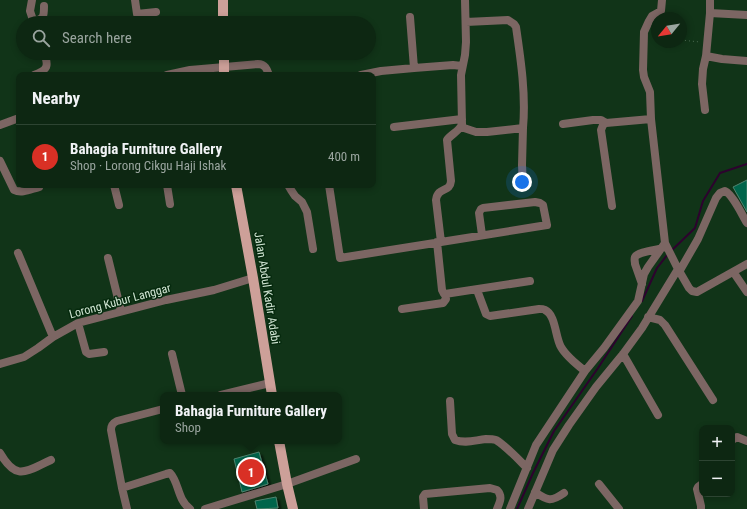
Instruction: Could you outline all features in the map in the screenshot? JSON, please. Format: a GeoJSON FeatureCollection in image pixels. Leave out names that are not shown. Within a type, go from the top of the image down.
{"type":"FeatureCollection","features":[{"type":"Feature","properties":{"kind":"main road"},"geometry":{"type":"LineString","coordinates":[[223,0],[223,16]]}},
{"type":"Feature","properties":{"kind":"main road"},"geometry":{"type":"LineString","coordinates":[[224,60],[224,71]]}},
{"type":"Feature","properties":{"kind":"main road","name":"Jalan Abdul Kadir Adabi"},"geometry":{"type":"LineString","coordinates":[[237,188],[272,392]]}},
{"type":"Feature","properties":{"kind":"main road"},"geometry":{"type":"LineString","coordinates":[[280,444],[293,509]]}},
{"type":"Feature","properties":{"kind":"street"},"geometry":{"type":"LineString","coordinates":[[32,0],[30,11],[32,16]]}},
{"type":"Feature","properties":{"kind":"street"},"geometry":{"type":"LineString","coordinates":[[135,0],[138,14],[156,12]]}},
{"type":"Feature","properties":{"kind":"street"},"geometry":{"type":"LineString","coordinates":[[402,310],[443,302],[446,299],[442,290],[436,200],[439,192],[451,185],[446,140],[461,123],[461,75],[466,42],[465,0]]}},
{"type":"Feature","properties":{"kind":"street"},"geometry":{"type":"LineString","coordinates":[[661,12],[662,0]]}},
{"type":"Feature","properties":{"kind":"street"},"geometry":{"type":"LineString","coordinates":[[705,110],[702,84],[706,56],[710,0]]}},
{"type":"Feature","properties":{"kind":"street"},"geometry":{"type":"LineString","coordinates":[[44,6],[44,16]]}},
{"type":"Feature","properties":{"kind":"street"},"geometry":{"type":"LineString","coordinates":[[710,13],[747,15]]}},
{"type":"Feature","properties":{"kind":"street"},"geometry":{"type":"LineString","coordinates":[[410,17],[414,68]]}},
{"type":"Feature","properties":{"kind":"street"},"geometry":{"type":"LineString","coordinates":[[651,18],[644,32],[643,70],[650,92],[651,119],[665,246],[689,288],[694,292],[697,292],[747,264]]}},
{"type":"Feature","properties":{"kind":"street"},"geometry":{"type":"LineString","coordinates":[[466,22],[508,20],[516,27],[523,81],[523,185]]}},
{"type":"Feature","properties":{"kind":"street"},"geometry":{"type":"LineString","coordinates":[[706,56],[747,61]]}},
{"type":"Feature","properties":{"kind":"street"},"geometry":{"type":"LineString","coordinates":[[43,72],[47,68],[48,64],[47,60]]}},
{"type":"Feature","properties":{"kind":"street"},"geometry":{"type":"LineString","coordinates":[[181,72],[190,70],[224,71],[262,64],[268,72]]}},
{"type":"Feature","properties":{"kind":"street"},"geometry":{"type":"LineString","coordinates":[[376,72],[453,65],[462,66]]}},
{"type":"Feature","properties":{"kind":"street"},"geometry":{"type":"LineString","coordinates":[[0,125],[16,119]]}},
{"type":"Feature","properties":{"kind":"street"},"geometry":{"type":"LineString","coordinates":[[612,206],[601,130],[603,125],[651,119]]}},
{"type":"Feature","properties":{"kind":"street"},"geometry":{"type":"LineString","coordinates":[[563,124],[601,120],[606,124]]}},
{"type":"Feature","properties":{"kind":"street"},"geometry":{"type":"LineString","coordinates":[[394,127],[461,123],[476,132],[524,128]]}},
{"type":"Feature","properties":{"kind":"street"},"geometry":{"type":"LineString","coordinates":[[0,161],[14,190],[21,192],[35,188]]}},
{"type":"Feature","properties":{"kind":"street"},"geometry":{"type":"LineString","coordinates":[[115,188],[119,205]]}},
{"type":"Feature","properties":{"kind":"street"},"geometry":{"type":"LineString","coordinates":[[167,188],[170,204]]}},
{"type":"Feature","properties":{"kind":"street"},"geometry":{"type":"LineString","coordinates":[[289,188],[302,202],[307,212],[313,249]]}},
{"type":"Feature","properties":{"kind":"street"},"geometry":{"type":"LineString","coordinates":[[329,188],[340,258],[547,225],[543,205],[536,202],[486,207],[481,209],[482,235]]}},
{"type":"Feature","properties":{"kind":"street"},"geometry":{"type":"LineString","coordinates":[[528,509],[553,450],[569,425],[642,328],[698,239],[716,198],[720,193],[728,193],[747,223]]}},
{"type":"Feature","properties":{"kind":"street"},"geometry":{"type":"LineString","coordinates":[[510,509],[536,445],[585,371],[604,348],[638,301],[644,274],[665,246]]}},
{"type":"Feature","properties":{"kind":"street"},"geometry":{"type":"LineString","coordinates":[[642,285],[634,260],[635,257],[665,246]]}},
{"type":"Feature","properties":{"kind":"street"},"geometry":{"type":"LineString","coordinates":[[18,253],[53,337]]}},
{"type":"Feature","properties":{"kind":"street"},"geometry":{"type":"LineString","coordinates":[[108,258],[121,311]]}},
{"type":"Feature","properties":{"kind":"street"},"geometry":{"type":"LineString","coordinates":[[734,272],[747,292]]}},
{"type":"Feature","properties":{"kind":"street","name":"Lorong Kubur Langgar"},"geometry":{"type":"LineString","coordinates":[[0,364],[24,357],[53,337],[78,323],[166,300],[214,290],[253,278]]}},
{"type":"Feature","properties":{"kind":"street"},"geometry":{"type":"LineString","coordinates":[[445,294],[530,281]]}},
{"type":"Feature","properties":{"kind":"street"},"geometry":{"type":"LineString","coordinates":[[477,290],[486,314],[490,316],[539,309],[545,310],[550,314],[560,345],[565,353],[585,371]]}},
{"type":"Feature","properties":{"kind":"street"},"geometry":{"type":"LineString","coordinates":[[648,317],[660,320],[665,325],[713,400]]}},
{"type":"Feature","properties":{"kind":"street"},"geometry":{"type":"LineString","coordinates":[[78,323],[86,352],[89,354],[104,352]]}},
{"type":"Feature","properties":{"kind":"street"},"geometry":{"type":"LineString","coordinates":[[172,354],[181,392]]}},
{"type":"Feature","properties":{"kind":"street"},"geometry":{"type":"LineString","coordinates":[[623,354],[658,415]]}},
{"type":"Feature","properties":{"kind":"street"},"geometry":{"type":"LineString","coordinates":[[233,392],[270,383]]}},
{"type":"Feature","properties":{"kind":"street"},"geometry":{"type":"LineString","coordinates":[[450,401],[452,434],[455,440],[460,442],[469,442],[486,439],[495,440],[512,453],[527,468]]}},
{"type":"Feature","properties":{"kind":"street"},"geometry":{"type":"LineString","coordinates":[[127,509],[111,426],[117,421],[160,410]]}},
{"type":"Feature","properties":{"kind":"street"},"geometry":{"type":"LineString","coordinates":[[735,438],[737,437],[747,441]]}},
{"type":"Feature","properties":{"kind":"street"},"geometry":{"type":"LineString","coordinates":[[0,453],[10,467],[16,471],[24,472],[51,460]]}},
{"type":"Feature","properties":{"kind":"street"},"geometry":{"type":"LineString","coordinates":[[205,509],[287,484],[356,459]]}},
{"type":"Feature","properties":{"kind":"street"},"geometry":{"type":"LineString","coordinates":[[122,488],[170,473],[174,478],[181,499],[190,509]]}},
{"type":"Feature","properties":{"kind":"street"},"geometry":{"type":"LineString","coordinates":[[599,484],[619,509]]}},
{"type":"Feature","properties":{"kind":"street"},"geometry":{"type":"LineString","coordinates":[[699,486],[697,489],[701,509]]}},
{"type":"Feature","properties":{"kind":"street"},"geometry":{"type":"LineString","coordinates":[[424,509],[423,497],[425,494],[490,488],[497,490],[501,495],[497,509]]}},
{"type":"Feature","properties":{"kind":"street"},"geometry":{"type":"LineString","coordinates":[[535,492],[550,500],[556,499],[564,493]]}},
{"type":"Feature","properties":{"kind":"path"},"geometry":{"type":"LineString","coordinates":[[687,41],[707,43]]}},
{"type":"Feature","properties":{"kind":"building"},"geometry":{"type":"Polygon","coordinates":[[[747,180],[747,212],[733,187],[747,180]]]}},
{"type":"Feature","properties":{"kind":"building"},"geometry":{"type":"Polygon","coordinates":[[[259,452],[268,484],[242,492],[234,459],[259,452]]]}},
{"type":"Feature","properties":{"kind":"building"},"geometry":{"type":"Polygon","coordinates":[[[276,497],[278,508],[257,509],[255,501],[276,497]]]}},
{"type":"Feature","properties":{"kind":"waterway"},"geometry":{"type":"LineString","coordinates":[[671,251],[695,228],[703,201],[720,173],[747,164]]}},
{"type":"Feature","properties":{"kind":"waterway"},"geometry":{"type":"LineString","coordinates":[[642,301],[657,268],[668,254]]}},
{"type":"Feature","properties":{"kind":"waterway"},"geometry":{"type":"LineString","coordinates":[[517,509],[554,431],[632,316]]}},
{"type":"Feature","properties":{"kind":"place","name":"Bahagia Furniture Gallery"},"geometry":{"type":"Point","coordinates":[251,472]}}]}
